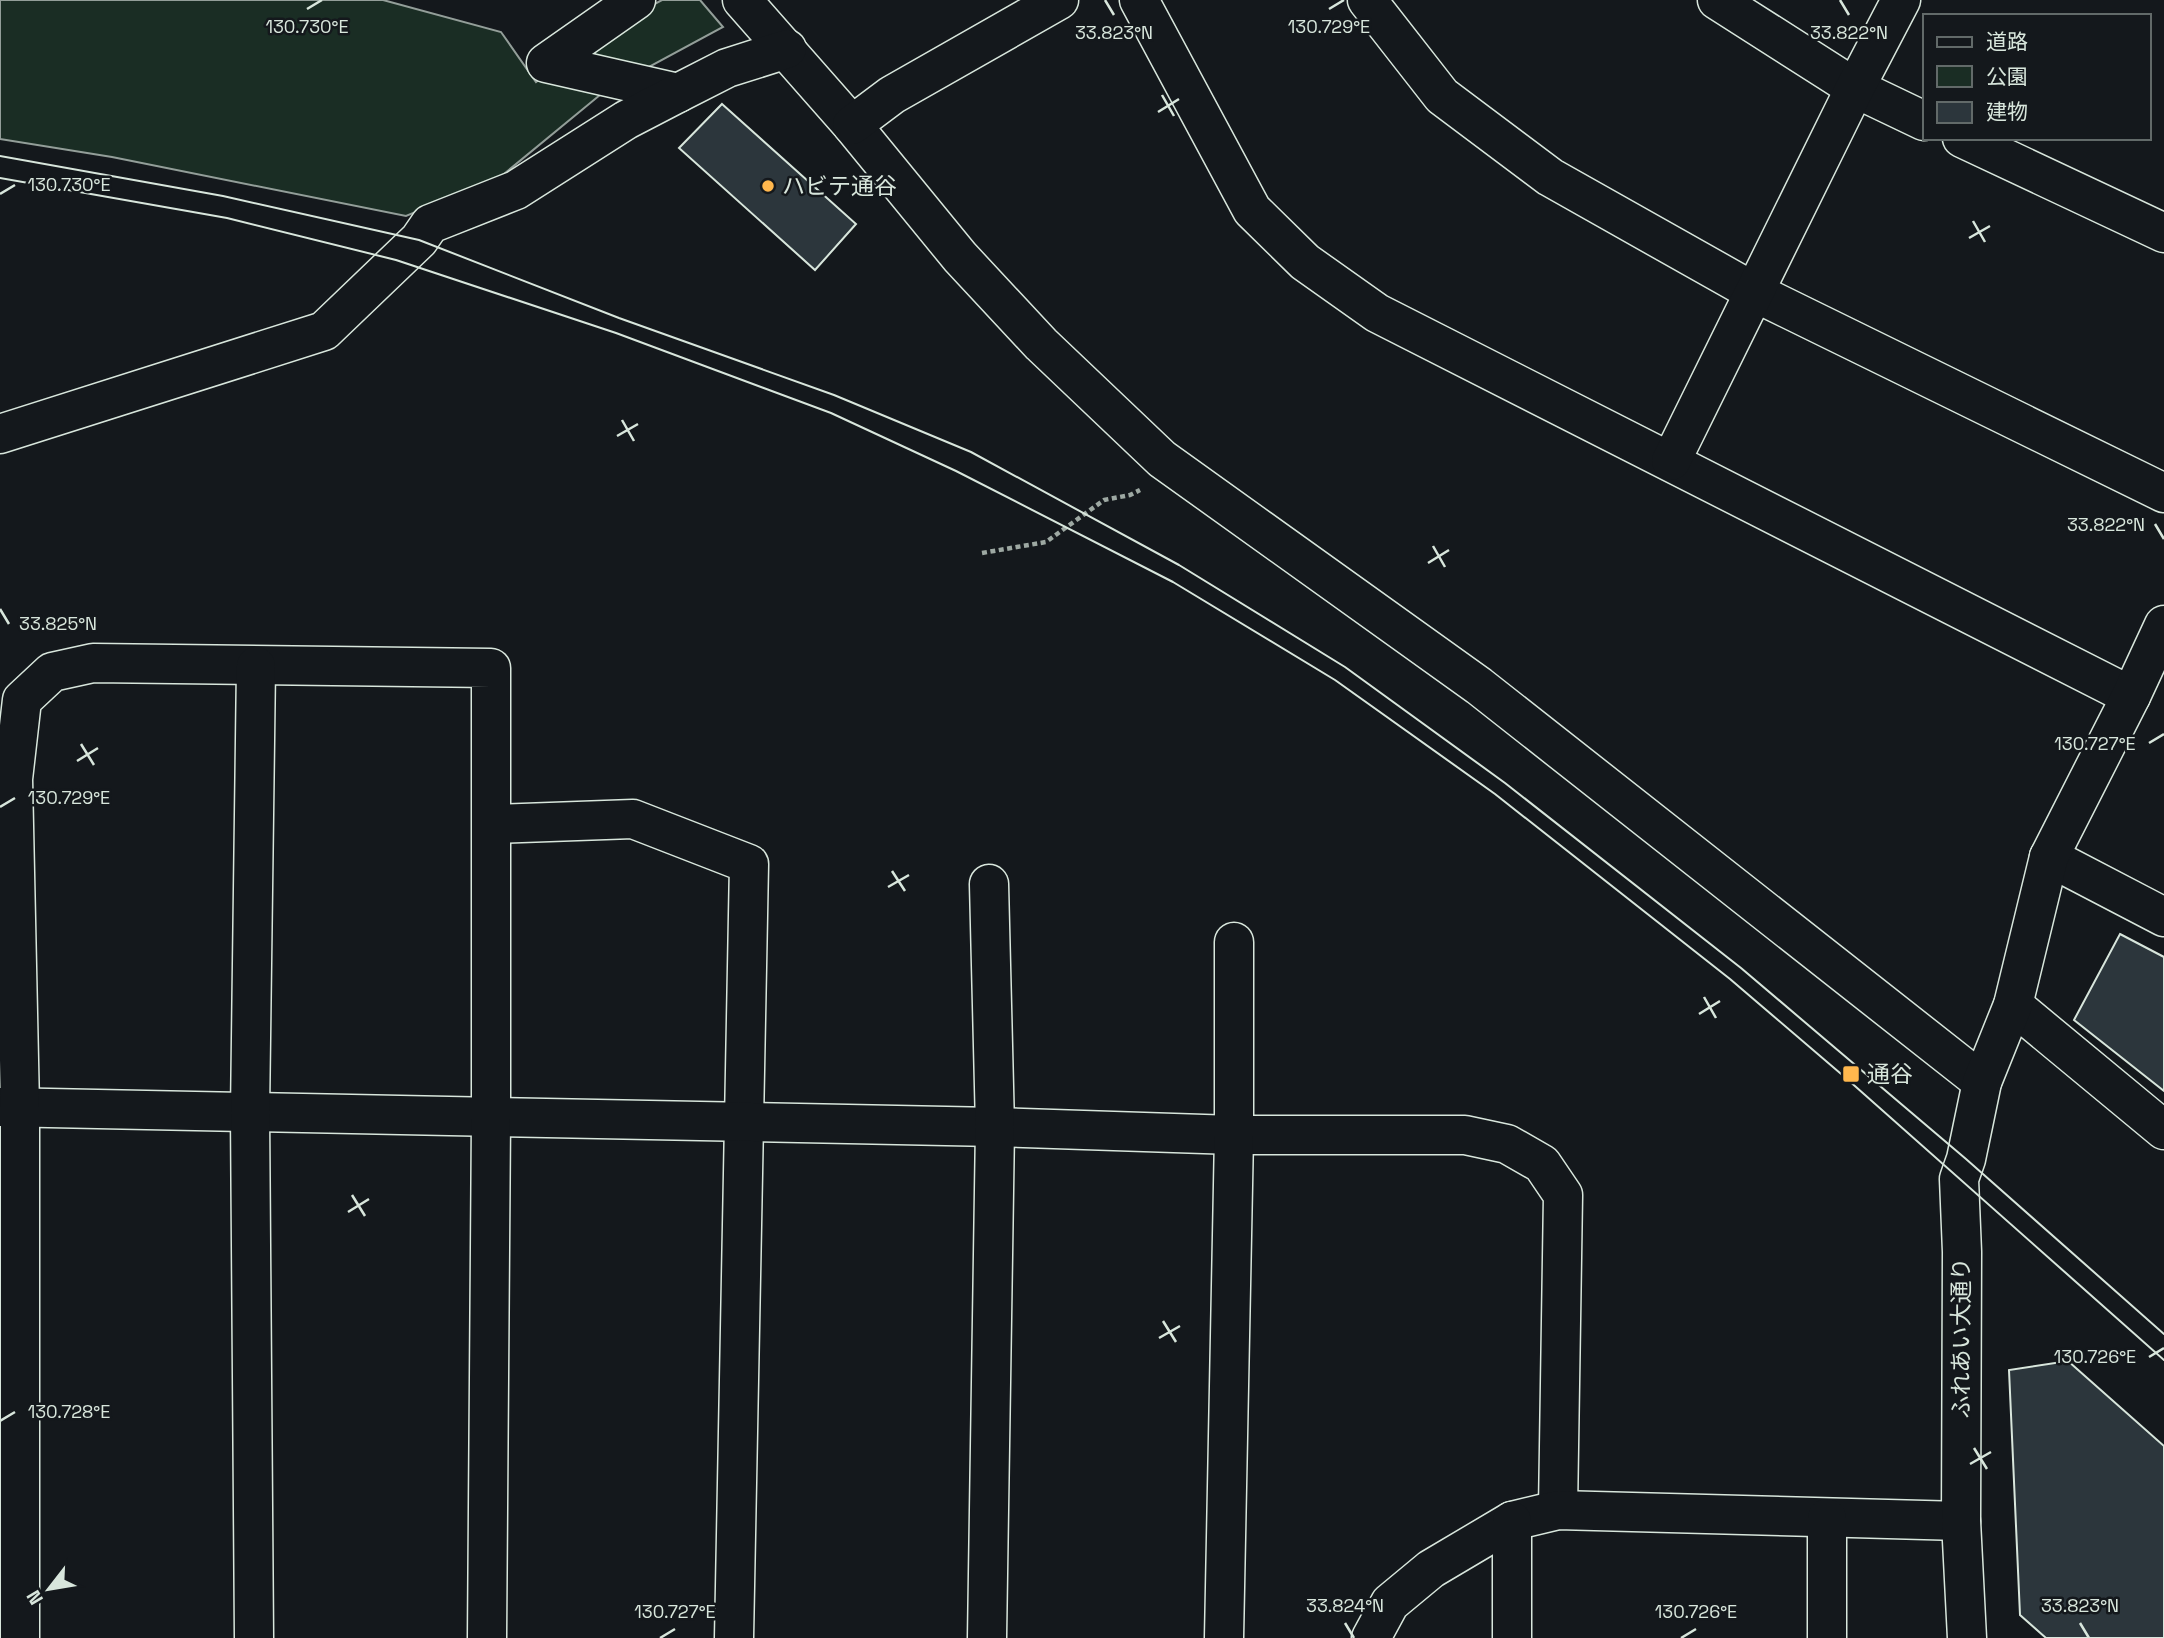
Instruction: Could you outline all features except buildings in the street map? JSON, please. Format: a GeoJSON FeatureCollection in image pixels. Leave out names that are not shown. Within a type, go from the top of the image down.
{"type":"FeatureCollection","features":[{"type":"Feature","properties":{"kind":"street"},"geometry":{"type":"LineString","coordinates":[[636,0],[546,63],[678,93]]}},
{"type":"Feature","properties":{"kind":"street"},"geometry":{"type":"LineString","coordinates":[[742,0],[852,125],[960,257],[1041,344],[1162,459],[1479,686],[1982,1082]]}},
{"type":"Feature","properties":{"kind":"street"},"geometry":{"type":"LineString","coordinates":[[852,125],[892,95],[1059,0]]}},
{"type":"Feature","properties":{"kind":"street"},"geometry":{"type":"LineString","coordinates":[[1139,0],[1252,210],[1305,262],[1377,313],[2131,696]]}},
{"type":"Feature","properties":{"kind":"street"},"geometry":{"type":"LineString","coordinates":[[1367,0],[1442,96],[1539,169],[1754,292],[2164,493]]}},
{"type":"Feature","properties":{"kind":"street"},"geometry":{"type":"LineString","coordinates":[[1717,0],[1855,88],[1923,121]]}},
{"type":"Feature","properties":{"kind":"street"},"geometry":{"type":"LineString","coordinates":[[1671,461],[1901,0]]}},
{"type":"Feature","properties":{"kind":"street"},"geometry":{"type":"LineString","coordinates":[[0,434],[324,331],[419,240],[430,224],[516,190],[626,120],[727,68],[787,49]]}},
{"type":"Feature","properties":{"kind":"street"},"geometry":{"type":"LineString","coordinates":[[1966,140],[2164,233]]}},
{"type":"Feature","properties":{"kind":"street","name":"ふれあい大通り"},"geometry":{"type":"LineString","coordinates":[[1967,1638],[1961,1521],[1962,1252],[1959,1179],[1966,1159],[1982,1082],[2013,1004],[2049,857],[2164,627]]}},
{"type":"Feature","properties":{"kind":"street"},"geometry":{"type":"LineString","coordinates":[[20,1638],[7,779],[22,700],[52,672],[93,663],[491,668],[487,1638]]}},
{"type":"Feature","properties":{"kind":"street"},"geometry":{"type":"LineString","coordinates":[[254,1638],[250,1113],[256,666]]}},
{"type":"Feature","properties":{"kind":"street"},"geometry":{"type":"LineString","coordinates":[[492,824],[634,819],[749,864],[734,1638]]}},
{"type":"Feature","properties":{"kind":"street"},"geometry":{"type":"LineString","coordinates":[[2049,857],[2164,917]]}},
{"type":"Feature","properties":{"kind":"street"},"geometry":{"type":"LineString","coordinates":[[987,1638],[995,1127],[989,884]]}},
{"type":"Feature","properties":{"kind":"street"},"geometry":{"type":"LineString","coordinates":[[1224,1638],[1234,1135],[1234,942]]}},
{"type":"Feature","properties":{"kind":"street"},"geometry":{"type":"LineString","coordinates":[[2013,1004],[2164,1130]]}},
{"type":"Feature","properties":{"kind":"street"},"geometry":{"type":"LineString","coordinates":[[10,1107],[995,1127],[1234,1135],[1465,1135],[1507,1144],[1542,1164],[1563,1195],[1558,1510]]}},
{"type":"Feature","properties":{"kind":"street"},"geometry":{"type":"LineString","coordinates":[[1371,1638],[1390,1603],[1431,1569],[1512,1521],[1558,1510],[1961,1521]]}},
{"type":"Feature","properties":{"kind":"street"},"geometry":{"type":"LineString","coordinates":[[1827,1518],[1827,1638]]}},
{"type":"Feature","properties":{"kind":"street"},"geometry":{"type":"LineString","coordinates":[[1512,1521],[1512,1638]]}},
{"type":"Feature","properties":{"kind":"path"},"geometry":{"type":"LineString","coordinates":[[982,553],[1046,542],[1104,500],[1130,495],[1151,483],[1162,459]]}},
{"type":"Feature","properties":{"kind":"green space"},"geometry":{"type":"Polygon","coordinates":[[[0,0],[383,0],[501,32],[536,82],[606,30],[662,0],[700,0],[723,27],[606,90],[499,178],[406,216],[112,157],[0,139],[0,0]]]}},
{"type":"Feature","properties":{"kind":"tram line"},"geometry":{"type":"LineString","coordinates":[[0,156],[223,196],[419,240],[619,318],[834,395],[971,452],[1179,565],[1345,667],[1505,783],[1741,968],[1966,1159],[2164,1334]]}},
{"type":"Feature","properties":{"kind":"tram line"},"geometry":{"type":"LineString","coordinates":[[0,178],[227,218],[396,260],[616,333],[831,413],[956,471],[1173,582],[1335,680],[1495,794],[1730,979],[2164,1360]]}},
{"type":"Feature","properties":{"kind":"place","name":"ハビテ通谷"},"geometry":{"type":"Point","coordinates":[768,186]}},
{"type":"Feature","properties":{"kind":"place","name":"通谷"},"geometry":{"type":"Point","coordinates":[1851,1074]}}]}
